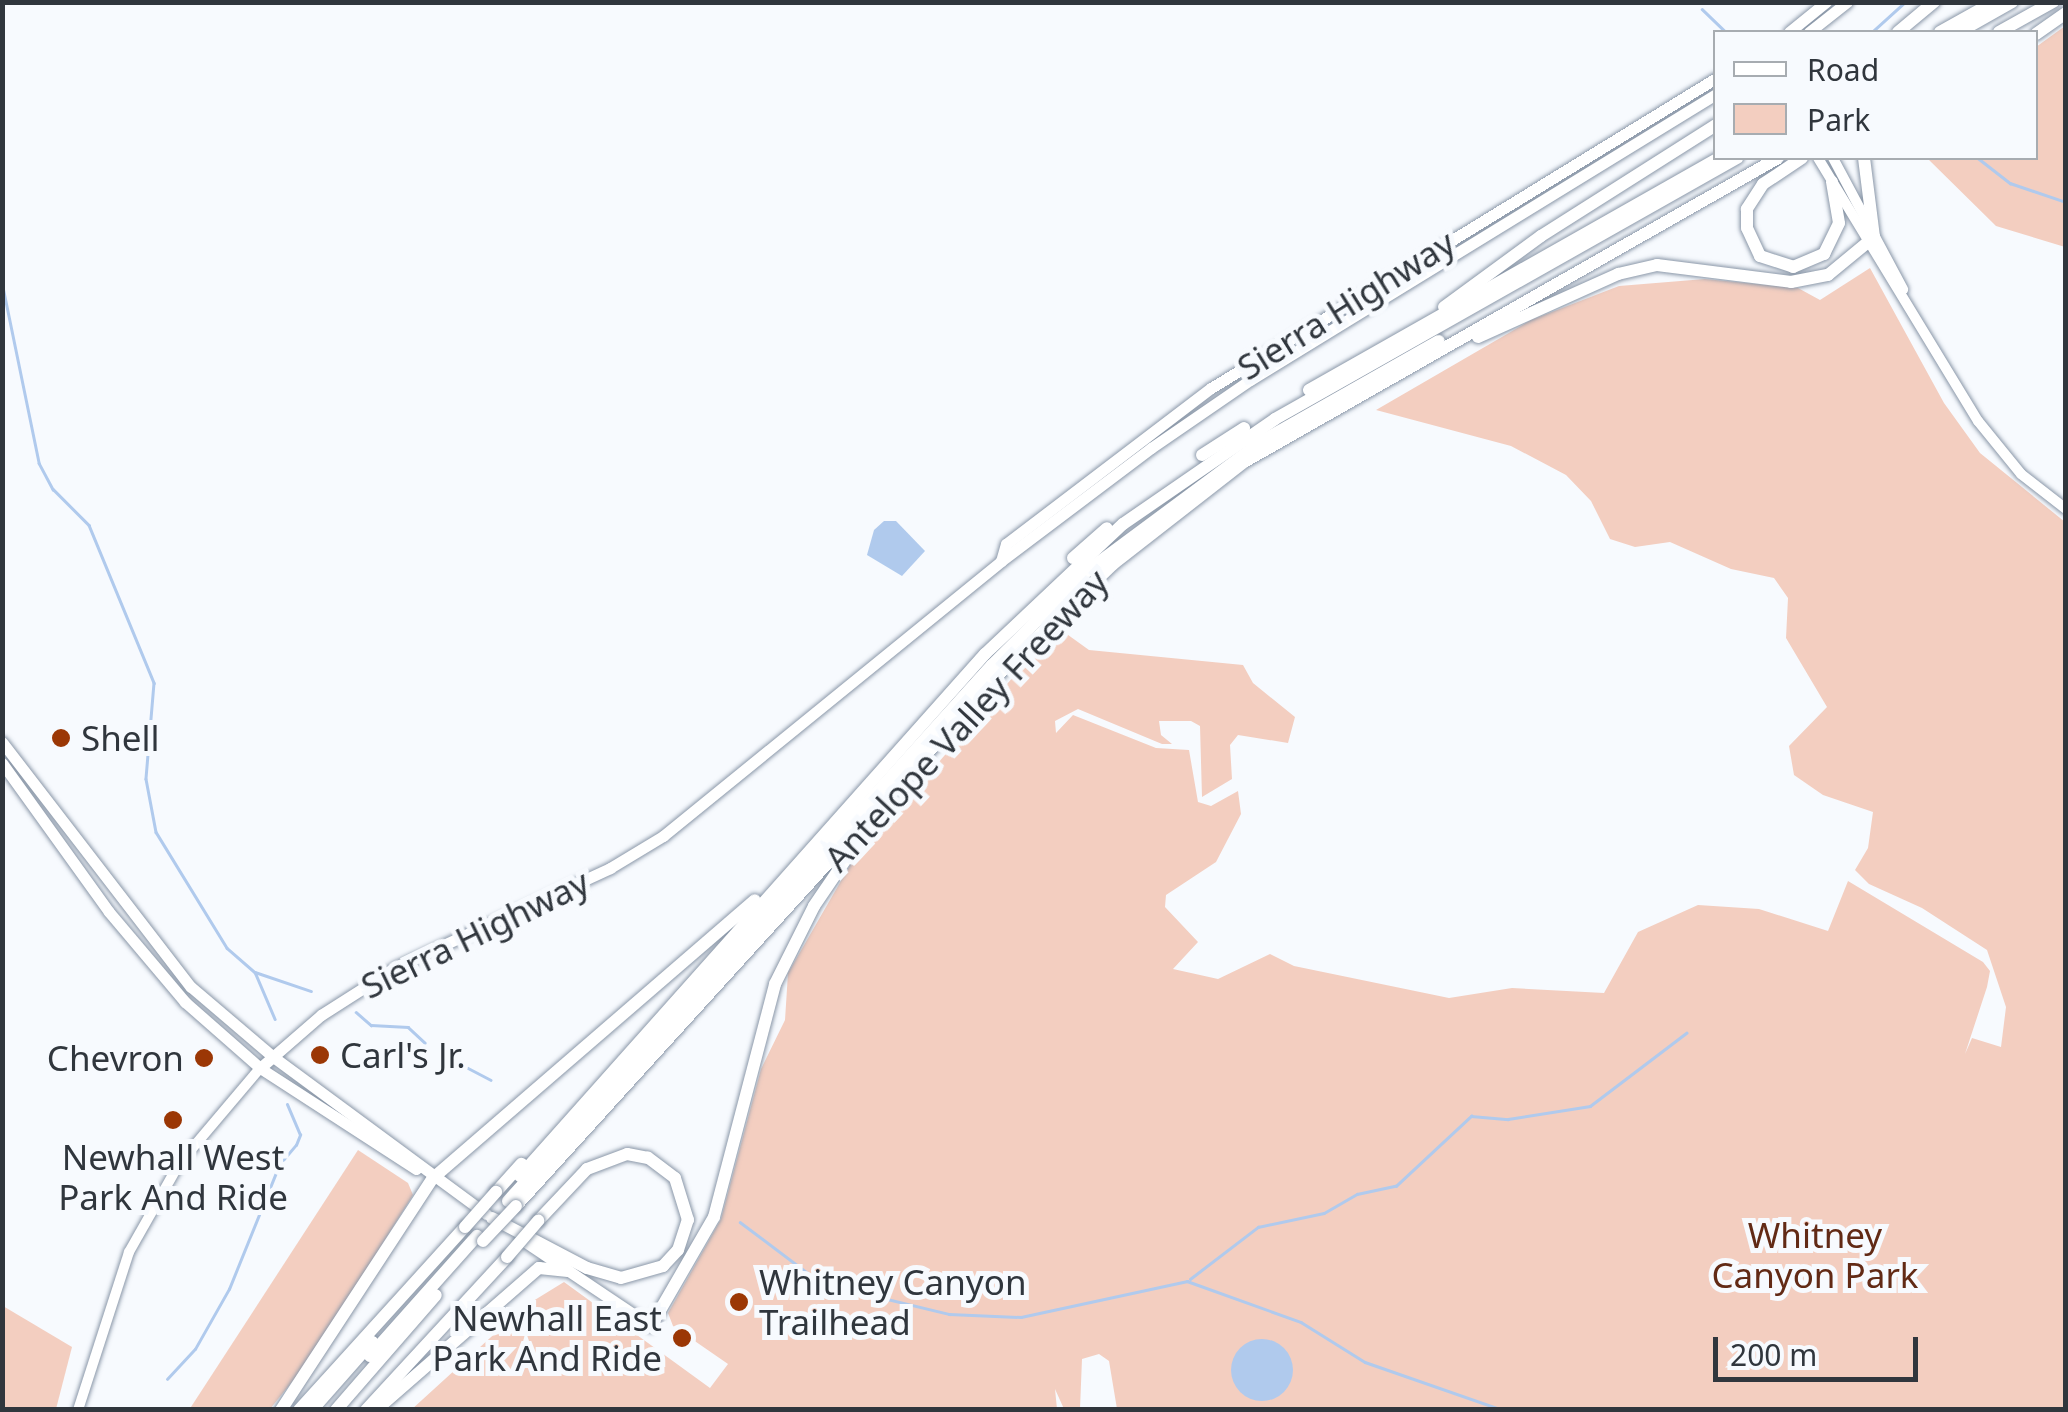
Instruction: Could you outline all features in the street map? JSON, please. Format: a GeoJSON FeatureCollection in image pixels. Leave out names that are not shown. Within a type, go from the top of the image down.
{"type":"FeatureCollection","features":[{"type":"Feature","properties":{"kind":"highway"},"geometry":{"type":"LineString","coordinates":[[1900,30],[1934,2]]}},
{"type":"Feature","properties":{"kind":"highway"},"geometry":{"type":"LineString","coordinates":[[1944,30],[1994,2]]}},
{"type":"Feature","properties":{"kind":"highway"},"geometry":{"type":"LineString","coordinates":[[1963,30],[2012,2]]}},
{"type":"Feature","properties":{"kind":"highway"},"geometry":{"type":"LineString","coordinates":[[1988,30],[2037,2]]}},
{"type":"Feature","properties":{"kind":"highway"},"geometry":{"type":"LineString","coordinates":[[2003,30],[2053,2]]}},
{"type":"Feature","properties":{"kind":"highway"},"geometry":{"type":"LineString","coordinates":[[2038,33],[2066,13]]}},
{"type":"Feature","properties":{"kind":"highway"},"geometry":{"type":"LineString","coordinates":[[1436,316],[1452,297],[1541,236],[1713,127]]}},
{"type":"Feature","properties":{"kind":"highway","name":"Antelope Valley Freeway"},"geometry":{"type":"LineString","coordinates":[[336,1410],[474,1234],[868,820],[1090,548],[1223,440],[1715,160]]}},
{"type":"Feature","properties":{"kind":"highway"},"geometry":{"type":"LineString","coordinates":[[1090,548],[1194,471],[1275,419],[1733,160]]}},
{"type":"Feature","properties":{"kind":"highway"},"geometry":{"type":"LineString","coordinates":[[1087,578],[1262,441],[1758,160]]}},
{"type":"Feature","properties":{"kind":"highway","name":"Antelope Valley Freeway"},"geometry":{"type":"LineString","coordinates":[[299,1410],[474,1234],[758,898],[1033,616],[1244,462],[1774,160]]}},
{"type":"Feature","properties":{"kind":"highway"},"geometry":{"type":"LineString","coordinates":[[1799,160],[1763,184],[1747,208],[1750,237],[1769,262],[1804,266],[1824,254],[1839,224],[1832,182]]}},
{"type":"Feature","properties":{"kind":"highway"},"geometry":{"type":"LineString","coordinates":[[1447,346],[1628,271],[1679,265],[1805,281],[1828,274],[1869,245],[1875,230],[1862,177],[1864,160]]}},
{"type":"Feature","properties":{"kind":"highway"},"geometry":{"type":"LineString","coordinates":[[505,1199],[1033,616]]}},
{"type":"Feature","properties":{"kind":"highway"},"geometry":{"type":"LineString","coordinates":[[650,1326],[714,1216],[760,1029],[785,961],[868,820]]}},
{"type":"Feature","properties":{"kind":"highway"},"geometry":{"type":"LineString","coordinates":[[280,1410],[433,1178],[758,898]]}},
{"type":"Feature","properties":{"kind":"highway"},"geometry":{"type":"LineString","coordinates":[[366,1410],[507,1256],[538,1221],[587,1169],[627,1154],[648,1158],[675,1178],[688,1220],[678,1250],[663,1266],[621,1278],[587,1268],[492,1218]]}},
{"type":"Feature","properties":{"kind":"highway"},"geometry":{"type":"LineString","coordinates":[[312,1410],[474,1234]]}},
{"type":"Feature","properties":{"kind":"highway"},"geometry":{"type":"LineString","coordinates":[[320,1410],[474,1234]]}},
{"type":"Feature","properties":{"kind":"highway"},"geometry":{"type":"LineString","coordinates":[[376,1410],[539,1268],[568,1271]]}},
{"type":"Feature","properties":{"kind":"main road"},"geometry":{"type":"LineString","coordinates":[[1791,30],[1826,2]]}},
{"type":"Feature","properties":{"kind":"main road"},"geometry":{"type":"LineString","coordinates":[[1811,30],[1846,2]]}},
{"type":"Feature","properties":{"kind":"main road","name":"Sierra Highway"},"geometry":{"type":"LineString","coordinates":[[1001,561],[1006,544],[1211,388],[1713,80]]}},
{"type":"Feature","properties":{"kind":"main road","name":"Sierra Highway"},"geometry":{"type":"LineString","coordinates":[[78,1410],[110,1299],[136,1239],[179,1164],[272,1056],[396,967],[610,868],[663,836],[1001,561],[1250,380],[1713,96]]}},
{"type":"Feature","properties":{"kind":"main road"},"geometry":{"type":"LineString","coordinates":[[1819,160],[1997,447],[2066,509]]}},
{"type":"Feature","properties":{"kind":"main road"},"geometry":{"type":"LineString","coordinates":[[1834,160],[1875,230],[1912,310]]}},
{"type":"Feature","properties":{"kind":"main road"},"geometry":{"type":"LineString","coordinates":[[4,753],[44,798],[170,963],[272,1056],[433,1178],[650,1326]]}},
{"type":"Feature","properties":{"kind":"main road"},"geometry":{"type":"LineString","coordinates":[[4,753],[121,927],[184,1002],[260,1068],[390,1156],[433,1178]]}},
{"type":"Feature","properties":{"kind":"green space"},"geometry":{"type":"Polygon","coordinates":[[[2065,26],[2065,247],[1996,226],[1929,160],[2038,160],[2038,46],[2065,26]]]}},
{"type":"Feature","properties":{"kind":"green space","name":"Whitney Canyon Park"},"geometry":{"type":"Polygon","coordinates":[[[1870,268],[1944,403],[1980,453],[2065,522],[2065,1409],[1117,1409],[1109,1361],[1099,1354],[1082,1359],[1080,1409],[1064,1409],[1055,1389],[1057,1409],[411,1410],[525,1306],[564,1282],[710,1388],[728,1364],[673,1326],[668,1313],[721,1219],[761,1069],[785,1020],[788,973],[853,860],[1057,627],[1089,650],[1243,665],[1253,683],[1295,717],[1288,743],[1238,735],[1230,745],[1232,779],[1202,797],[1200,726],[1191,721],[1159,721],[1161,735],[1172,744],[1162,744],[1078,709],[1055,721],[1056,733],[1073,715],[1156,748],[1189,750],[1198,802],[1211,806],[1238,791],[1241,814],[1216,862],[1166,895],[1165,907],[1198,942],[1173,969],[1218,979],[1270,954],[1294,966],[1449,998],[1512,988],[1604,993],[1638,932],[1698,905],[1759,909],[1828,931],[1848,881],[1983,962],[1990,971],[1987,987],[1965,1054],[1972,1038],[2001,1047],[2006,1007],[1987,950],[1922,908],[1869,884],[1855,870],[1868,848],[1873,812],[1823,795],[1794,775],[1789,746],[1827,707],[1786,638],[1788,598],[1774,578],[1731,569],[1670,542],[1635,547],[1610,539],[1591,501],[1566,475],[1511,446],[1376,410],[1531,320],[1619,286],[1705,279],[1798,288],[1820,300],[1870,268]]]}},
{"type":"Feature","properties":{"kind":"green space"},"geometry":{"type":"Polygon","coordinates":[[[358,1150],[408,1183],[413,1195],[309,1361],[270,1409],[189,1410],[358,1150]]]}},
{"type":"Feature","properties":{"kind":"green space"},"geometry":{"type":"Polygon","coordinates":[[[3,1306],[72,1347],[56,1409],[3,1409],[3,1306]]]}},
{"type":"Feature","properties":{"kind":"water"},"geometry":{"type":"Polygon","coordinates":[[[884,521],[896,521],[925,551],[902,576],[867,555],[874,530],[884,521]]]}},
{"type":"Feature","properties":{"kind":"water"},"geometry":{"type":"Polygon","coordinates":[[[1262,1339],[1284,1348],[1293,1370],[1284,1392],[1262,1401],[1240,1392],[1231,1370],[1240,1348],[1262,1339]]]}},
{"type":"Feature","properties":{"kind":"waterway"},"geometry":{"type":"LineString","coordinates":[[1874,30],[1905,2]]}},
{"type":"Feature","properties":{"kind":"waterway"},"geometry":{"type":"LineString","coordinates":[[1702,9],[1724,30]]}},
{"type":"Feature","properties":{"kind":"waterway"},"geometry":{"type":"LineString","coordinates":[[1981,160],[2010,183],[2066,202]]}},
{"type":"Feature","properties":{"kind":"waterway"},"geometry":{"type":"LineString","coordinates":[[2,282],[39,463],[53,489],[89,525],[154,683],[146,779],[156,832],[227,948],[255,972],[275,1019]]}},
{"type":"Feature","properties":{"kind":"waterway"},"geometry":{"type":"LineString","coordinates":[[255,972],[311,991]]}},
{"type":"Feature","properties":{"kind":"waterway"},"geometry":{"type":"LineString","coordinates":[[356,1012],[371,1025],[408,1027],[425,1043]]}},
{"type":"Feature","properties":{"kind":"waterway"},"geometry":{"type":"LineString","coordinates":[[1190,1279],[1258,1227],[1324,1213],[1357,1194],[1396,1186],[1471,1116],[1508,1119],[1590,1106],[1686,1033]]}},
{"type":"Feature","properties":{"kind":"waterway"},"geometry":{"type":"LineString","coordinates":[[449,1058],[491,1080]]}},
{"type":"Feature","properties":{"kind":"waterway"},"geometry":{"type":"LineString","coordinates":[[167,1379],[195,1349],[229,1289],[279,1165],[296,1145],[300,1135],[287,1105]]}},
{"type":"Feature","properties":{"kind":"waterway"},"geometry":{"type":"LineString","coordinates":[[740,1222],[821,1283],[949,1314],[1021,1317],[1187,1281],[1301,1322],[1365,1362],[1503,1410]]}},
{"type":"Feature","properties":{"kind":"place","name":"Shell"},"geometry":{"type":"Point","coordinates":[61,738]}},
{"type":"Feature","properties":{"kind":"place","name":"Carl's Jr."},"geometry":{"type":"Point","coordinates":[320,1055]}},
{"type":"Feature","properties":{"kind":"place","name":"Chevron"},"geometry":{"type":"Point","coordinates":[204,1058]}},
{"type":"Feature","properties":{"kind":"place","name":"Newhall West Park And Ride"},"geometry":{"type":"Point","coordinates":[173,1120]}},
{"type":"Feature","properties":{"kind":"place","name":"Whitney Canyon Trailhead"},"geometry":{"type":"Point","coordinates":[739,1302]}},
{"type":"Feature","properties":{"kind":"place","name":"Newhall East Park And Ride"},"geometry":{"type":"Point","coordinates":[682,1338]}}]}
